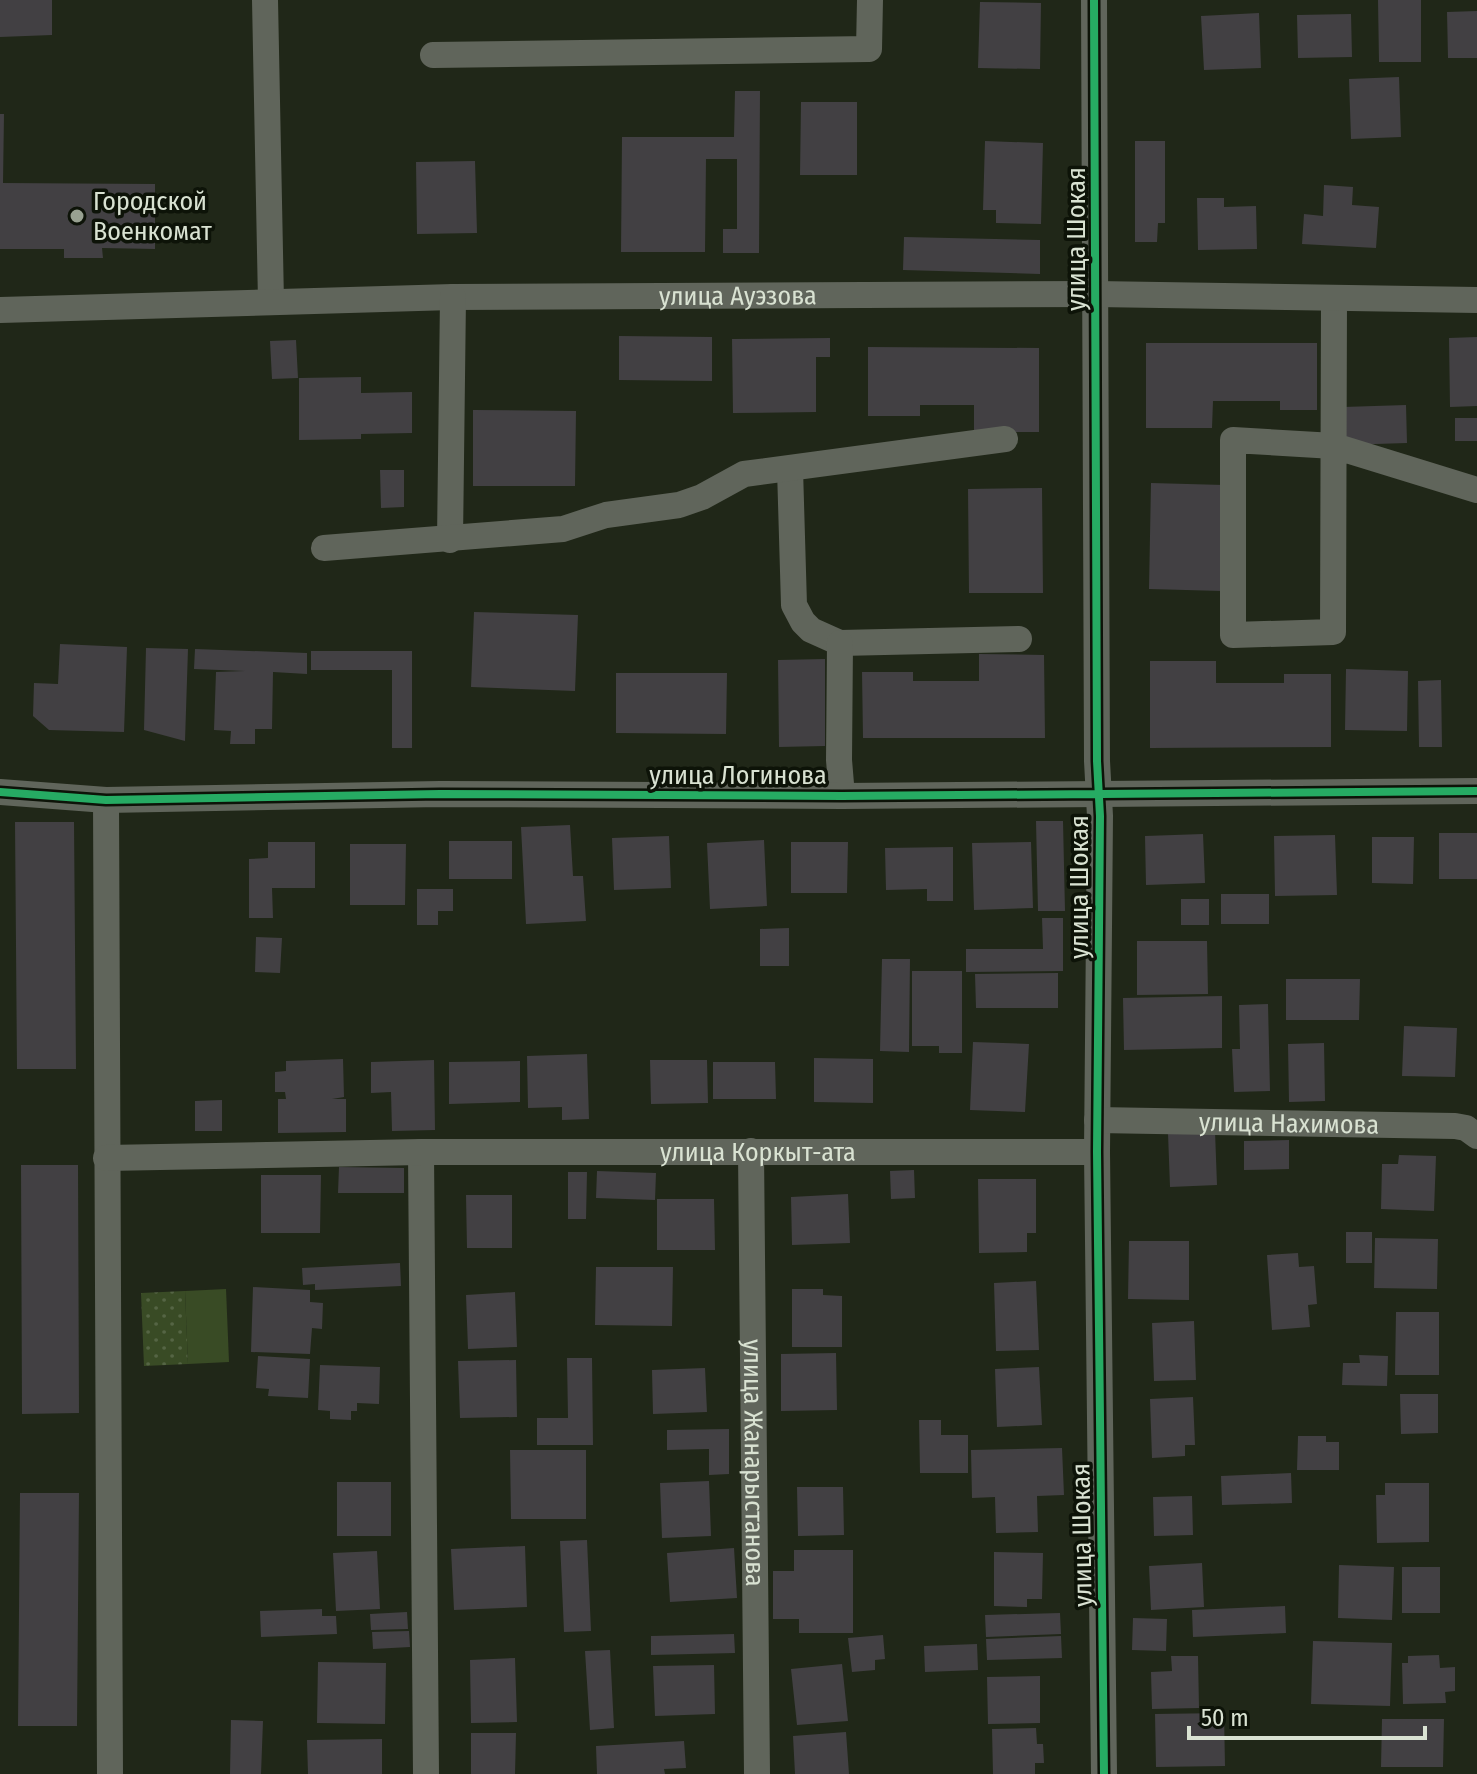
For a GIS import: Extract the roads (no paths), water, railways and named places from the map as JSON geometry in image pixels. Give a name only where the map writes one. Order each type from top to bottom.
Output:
[{"type":"street","points":[[265,0],[271,302]]},
{"type":"street","points":[[433,55],[869,49],[870,0]]},
{"type":"street","name":"улица Шокая","points":[[1094,0],[1099,794],[1097,1152],[1104,1774]]},
{"type":"street","name":"улица Ауэзова","points":[[0,310],[453,297],[1096,294],[1477,300]]},
{"type":"street","points":[[450,540],[453,297]]},
{"type":"street","points":[[1334,299],[1334,446],[1333,632],[1233,635],[1233,440],[1334,446],[1477,490]]},
{"type":"street","points":[[324,548],[563,529],[606,515],[679,505],[702,497],[744,474],[1005,439]]},
{"type":"street","points":[[790,469],[794,605],[811,630],[840,643],[1019,639]]},
{"type":"street","points":[[840,643],[839,760],[842,796]]},
{"type":"street","name":"улица Логинова","points":[[0,792],[106,800],[440,794],[842,796],[1477,791]]},
{"type":"street","points":[[106,800],[110,1774]]},
{"type":"street","name":"улица Нахимова","points":[[1097,1120],[1455,1126],[1466,1128],[1477,1136]]},
{"type":"street","name":"улица Жанарыстанова","points":[[751,1151],[757,1774]]},
{"type":"street","points":[[421,1152],[426,1774]]},
{"type":"street","name":"улица Коркыт-ата","points":[[106,1158],[421,1152],[1097,1152]]},
{"type":"place","name":"Городской Военкомат","points":[[77,216]]}]
